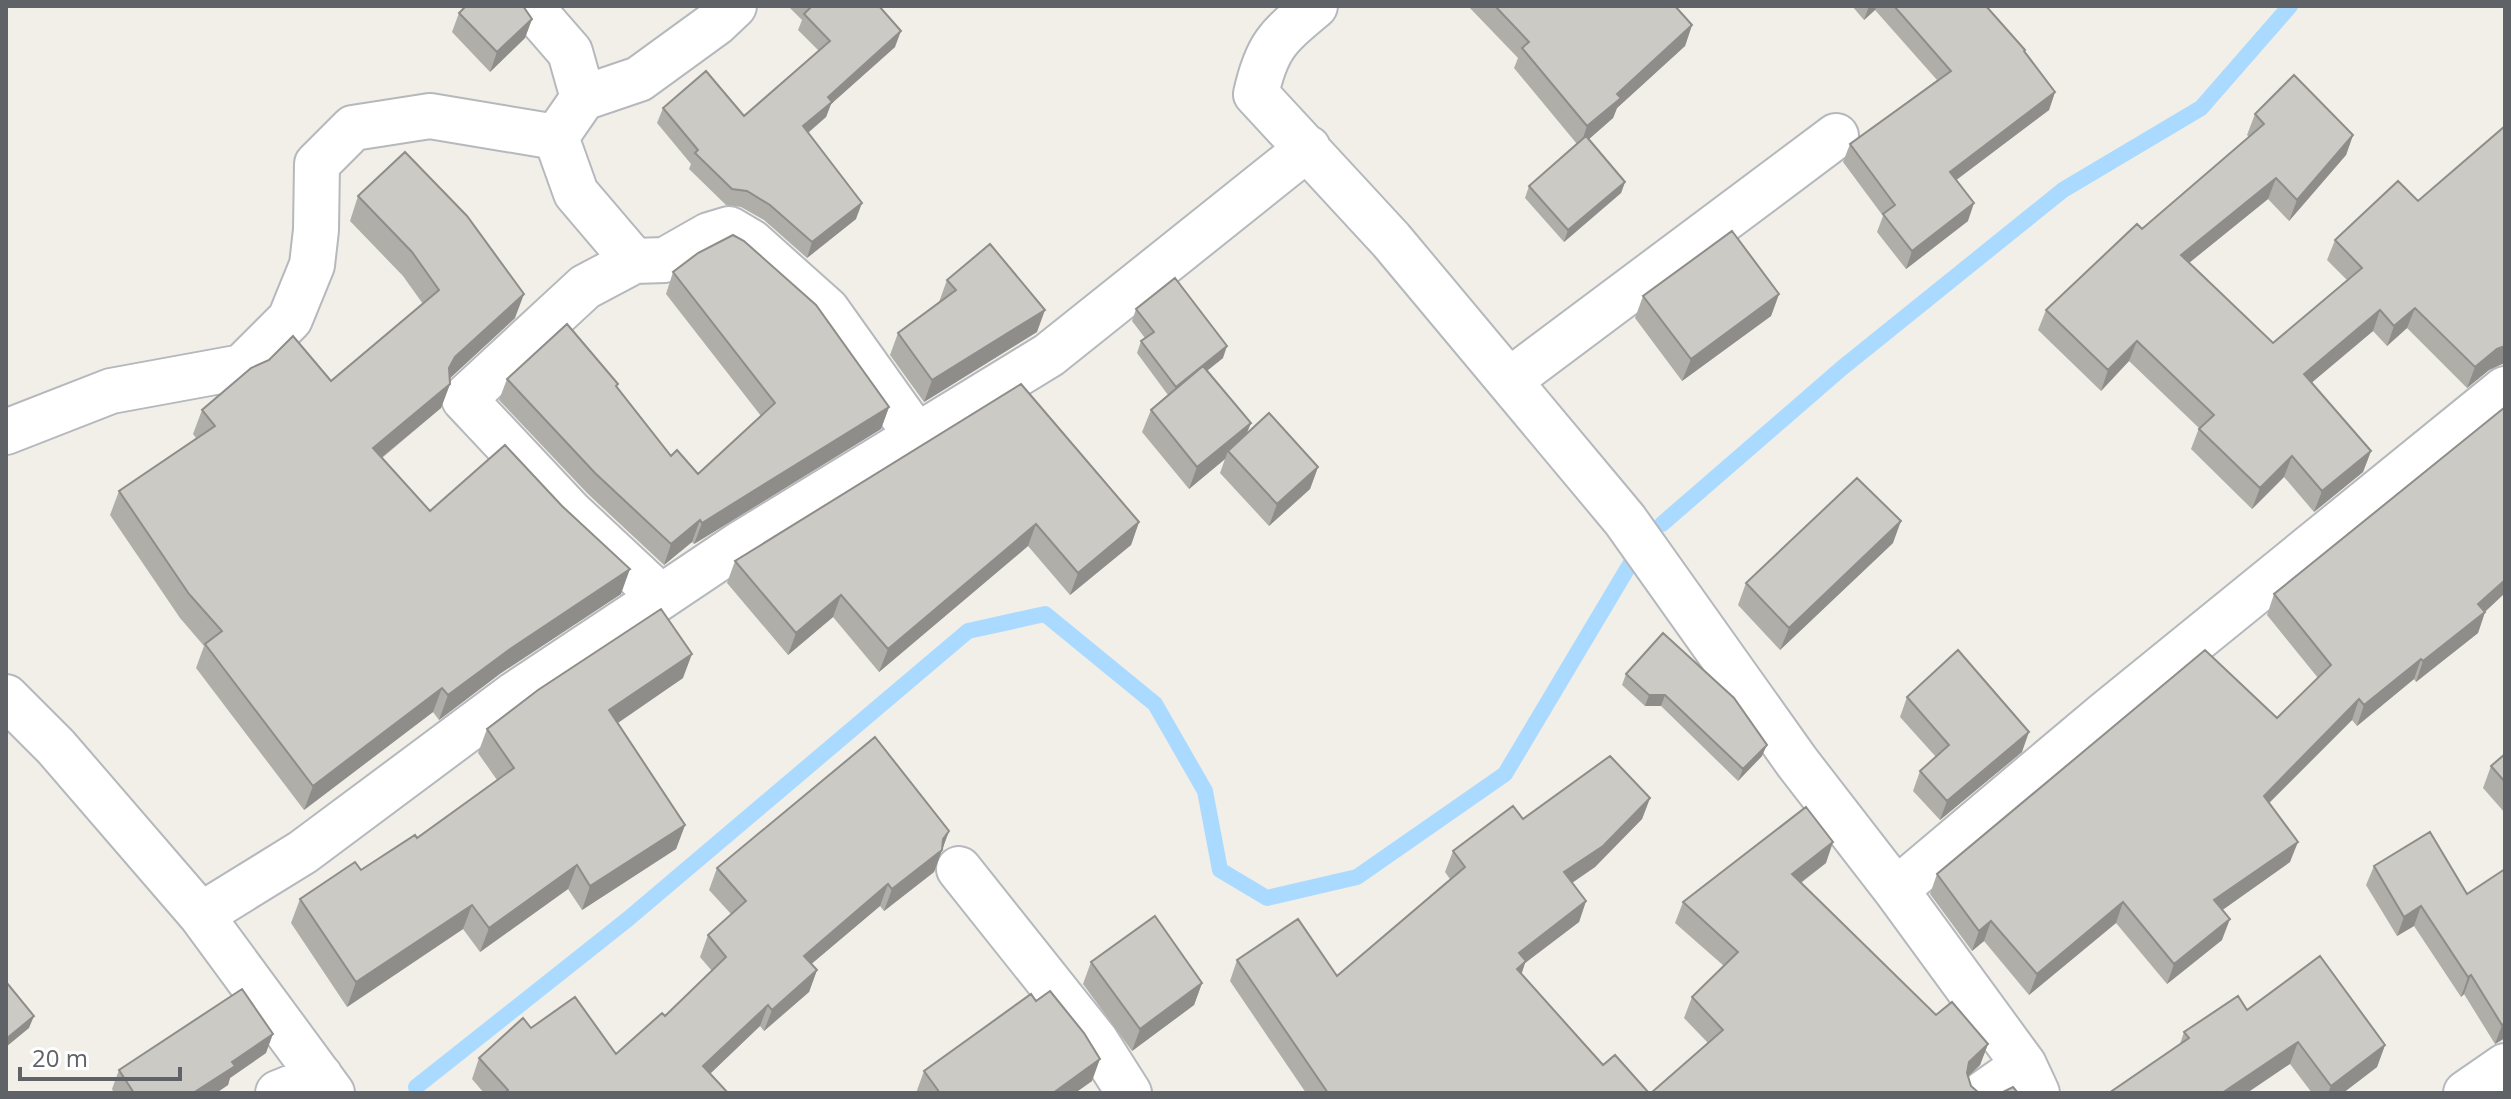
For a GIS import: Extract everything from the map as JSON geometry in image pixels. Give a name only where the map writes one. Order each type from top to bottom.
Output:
[{"type":"street","points":[[530,6],[570,52],[583,98]]},
{"type":"street","points":[[556,137],[583,98],[639,79],[716,23],[734,6]]},
{"type":"street","points":[[1315,6],[1282,33],[1264,62],[1256,94],[1391,240],[1625,520],[1797,762],[1896,890],[2031,1079],[1984,1093]]},
{"type":"street","points":[[6,432],[111,391],[242,367],[290,319],[312,265],[317,164],[353,128],[430,116],[556,137]]},
{"type":"street","points":[[1510,380],[1836,136]]},
{"type":"street","points":[[556,137],[576,193],[634,261]]},
{"type":"street","points":[[201,915],[303,852],[515,694],[661,597],[916,435],[1049,355],[1308,148]]},
{"type":"street","points":[[661,597],[570,512],[464,399],[585,287],[634,261],[665,260],[709,235],[729,229],[751,242],[827,310],[916,435]]},
{"type":"street","points":[[1896,890],[2116,705],[2505,389]]},
{"type":"street","points":[[6,697],[56,747],[201,915],[326,1085],[278,1093]]},
{"type":"street","points":[[959,869],[1096,1041],[1129,1093]]},
{"type":"street","points":[[2469,1092],[2505,1066]]},
{"type":"building","points":[[466,6],[523,6],[532,19],[497,52],[459,13]]},
{"type":"building","points":[[809,6],[879,6],[901,31],[828,97],[832,102],[803,126],[862,203],[812,242],[770,205],[747,191],[732,189],[695,153],[698,150],[663,108],[706,71],[744,116],[830,41],[804,14]]},
{"type":"building","points":[[1495,6],[1675,6],[1692,25],[1617,94],[1621,98],[1587,126],[1522,48],[1529,42]]},
{"type":"building","points":[[1894,6],[1986,6],[2025,50],[2055,92],[1950,172],[1974,203],[1912,251],[1883,214],[1895,205],[1850,144],[1951,71]]},
{"type":"building","points":[[2294,75],[2353,135],[2297,200],[2276,178],[2181,255],[2273,343],[2362,268],[2335,240],[2398,181],[2418,201],[2505,126],[2505,346],[2475,367],[2415,308],[2394,326],[2380,310],[2304,374],[2371,451],[2322,491],[2292,456],[2260,488],[2199,429],[2214,415],[2137,341],[2108,370],[2046,310],[2137,224],[2142,229],[2264,124],[2255,114]]},
{"type":"building","points":[[1586,136],[1625,182],[1568,230],[1529,186]]},
{"type":"building","points":[[405,152],[467,216],[524,294],[455,357],[449,368],[450,384],[373,448],[430,511],[505,445],[562,506],[630,569],[510,649],[448,695],[442,688],[313,786],[205,644],[222,631],[189,594],[119,491],[215,426],[202,410],[251,368],[269,360],[293,336],[331,381],[439,290],[412,252],[358,196]]},
{"type":"building","points":[[1732,231],[1779,294],[1691,359],[1643,296]]},
{"type":"building","points":[[733,235],[744,241],[816,305],[889,407],[702,523],[700,520],[671,544],[595,473],[507,379],[567,324],[618,384],[616,386],[671,456],[677,450],[698,474],[775,403],[673,272],[698,253]]},
{"type":"building","points":[[990,244],[1045,310],[932,380],[898,333],[956,290],[947,280]]},
{"type":"building","points":[[1175,278],[1227,346],[1176,387],[1141,341],[1154,332],[1136,309]]},
{"type":"building","points":[[1203,366],[1251,423],[1197,467],[1151,410]]},
{"type":"building","points":[[1021,384],[1139,522],[1078,573],[1036,524],[888,649],[841,595],[796,633],[735,561]]},
{"type":"building","points":[[2505,407],[2505,580],[2478,604],[2485,612],[2364,705],[2359,699],[2264,796],[2298,842],[2214,900],[2230,919],[2174,964],[2123,902],[2037,974],[1991,921],[1979,931],[1937,874],[2205,650],[2277,718],[2331,665],[2274,594]]},
{"type":"building","points":[[1269,413],[1318,467],[1277,504],[1228,451]]},
{"type":"building","points":[[1857,478],[1901,521],[1789,628],[1746,583]]},
{"type":"building","points":[[661,609],[692,654],[609,710],[685,825],[590,886],[577,865],[489,928],[472,905],[356,982],[300,899],[355,862],[361,870],[415,835],[417,838],[514,768],[487,729],[538,690]]},
{"type":"building","points":[[1663,633],[1734,698],[1767,745],[1743,769],[1665,695],[1649,695],[1626,674]]},
{"type":"building","points":[[1958,650],[2029,732],[1947,801],[1920,771],[1949,745],[1907,697]]},
{"type":"building","points":[[875,737],[949,831],[943,839],[942,850],[892,889],[888,884],[804,956],[817,970],[772,1010],[768,1005],[703,1066],[728,1093],[505,1093],[508,1090],[479,1058],[523,1018],[531,1028],[575,997],[616,1054],[662,1013],[665,1016],[726,957],[708,935],[746,901],[717,868]]},
{"type":"building","points":[[2505,754],[2505,782],[2491,766]]},
{"type":"building","points":[[1610,756],[1650,798],[1603,846],[1564,872],[1586,901],[1519,953],[1526,961],[1517,969],[1603,1065],[1615,1055],[1649,1093],[1328,1093],[1237,960],[1298,919],[1337,976],[1465,867],[1453,851],[1513,806],[1523,819]]},
{"type":"building","points":[[1806,807],[1833,842],[1792,874],[1936,1015],[1952,1002],[1988,1044],[1969,1062],[1967,1073],[1971,1086],[1979,1093],[1651,1093],[1723,1030],[1692,997],[1738,952],[1683,902]]},
{"type":"building","points":[[2430,832],[2467,894],[2505,869],[2505,1023],[2502,1025],[2471,975],[2468,977],[2421,906],[2404,917],[2374,866]]},
{"type":"building","points":[[1155,916],[1202,983],[1140,1029],[1091,962]]},
{"type":"building","points":[[2320,956],[2385,1045],[2331,1086],[2298,1042],[2222,1093],[2109,1093],[2189,1038],[2184,1032],[2238,996],[2247,1010]]},
{"type":"building","points":[[6,983],[34,1016],[6,1039]]},
{"type":"building","points":[[242,989],[273,1034],[232,1062],[235,1066],[193,1093],[134,1093],[119,1070]]},
{"type":"building","points":[[1050,991],[1084,1033],[1100,1059],[1053,1093],[940,1093],[924,1071],[1031,994],[1036,1001]]},
{"type":"building","points":[[2013,1087],[2018,1093],[2001,1093]]},
{"type":"waterway","points":[[1662,524],[1842,368],[2063,190],[2201,108],[2290,6]]},
{"type":"waterway","points":[[416,1087],[628,919],[968,631],[1045,614],[1155,704],[1205,791],[1220,870],[1267,898],[1357,877],[1505,774],[1632,561]]}]
